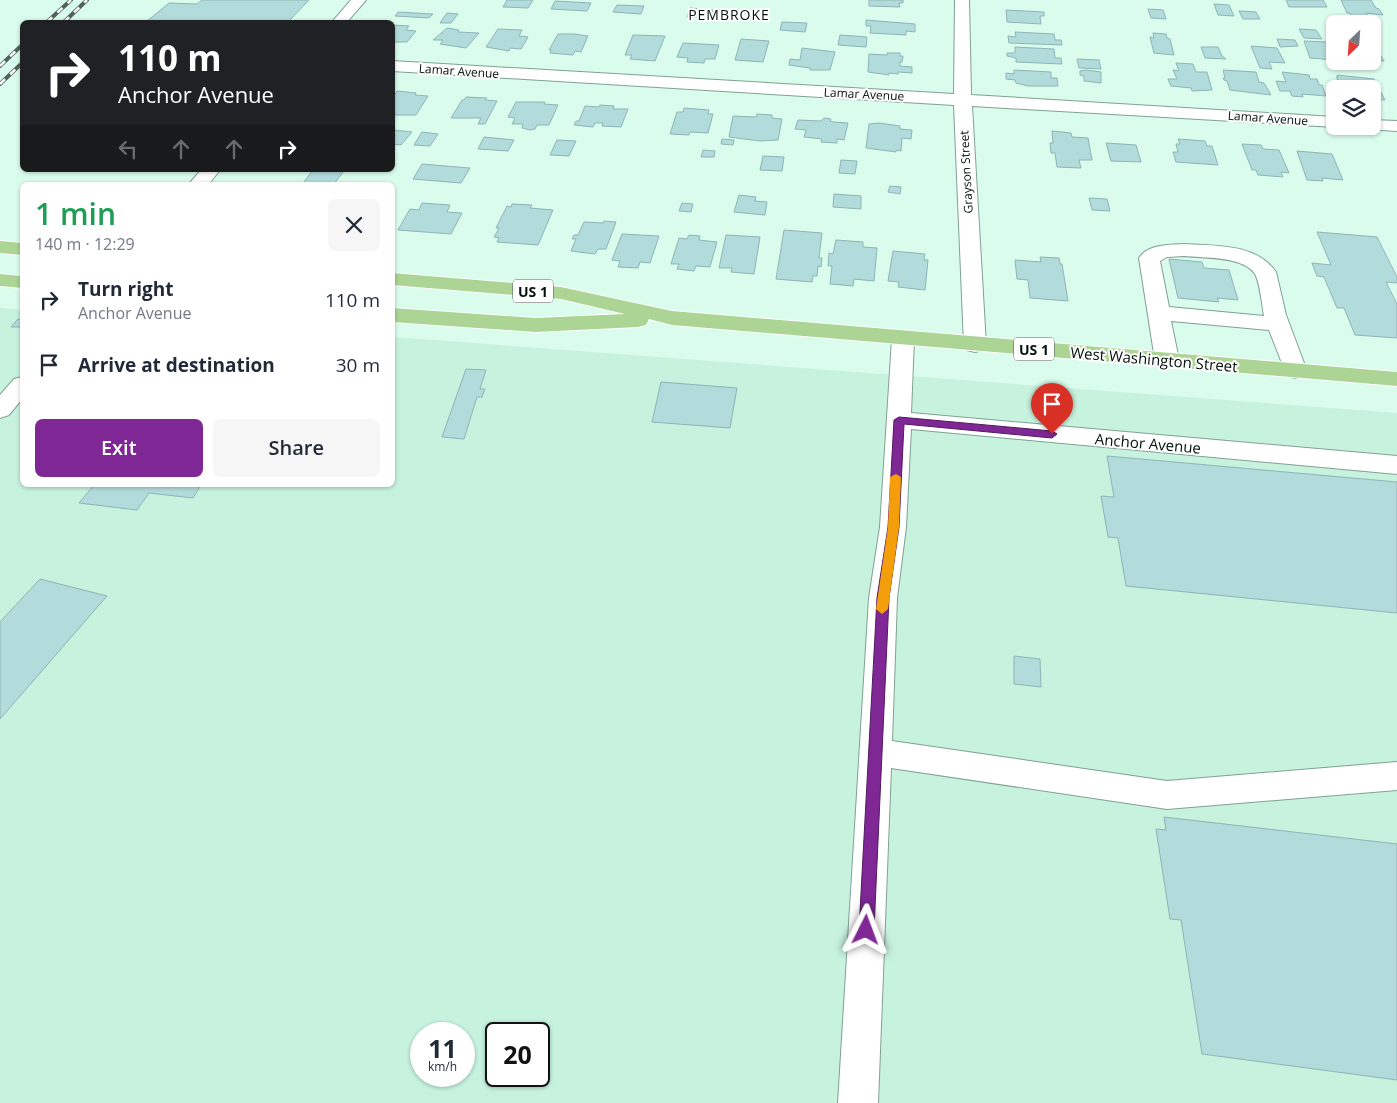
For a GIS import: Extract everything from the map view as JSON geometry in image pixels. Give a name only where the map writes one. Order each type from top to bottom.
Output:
[{"type":"main road","points":[[0,247],[20,249]]},
{"type":"main road","name":"West Washington Street","points":[[395,279],[561,293],[672,318],[903,339],[1397,379]]},
{"type":"main road","points":[[0,280],[20,282]]},
{"type":"main road","name":"West Washington Street","points":[[395,315],[536,325],[672,318]]},
{"type":"street","points":[[341,20],[359,0]]},
{"type":"street","name":"Grayson Street","points":[[962,0],[963,100],[976,345]]},
{"type":"street","name":"Lamar Avenue","points":[[395,66],[1326,121]]},
{"type":"street","points":[[1381,125],[1397,126]]},
{"type":"street","points":[[201,182],[209,172]]},
{"type":"street","points":[[1167,360],[1150,258],[1163,251],[1184,250],[1232,254],[1252,260],[1265,272],[1278,324],[1295,371]]},
{"type":"street","points":[[1159,313],[1278,324]]},
{"type":"street","points":[[858,1103],[883,598],[893,527],[903,339]]},
{"type":"street","points":[[0,410],[20,386]]},
{"type":"street","name":"Anchor Avenue","points":[[899,420],[1397,465]]},
{"type":"street","points":[[876,752],[1168,795],[1397,776]]},
{"type":"shaded area","points":[[0,308],[20,310],[20,487],[395,487],[395,337],[1397,413],[1397,1103],[0,1103]]},
{"type":"building","points":[[202,0],[309,0],[290,20],[148,20],[169,3],[197,4]]},
{"type":"building","points":[[507,0],[533,0],[528,8],[503,7]]},
{"type":"building","points":[[869,0],[903,0],[903,3],[899,3],[900,7],[869,6]]},
{"type":"building","points":[[1286,0],[1323,0],[1327,7],[1289,7]]},
{"type":"building","points":[[1341,0],[1371,0],[1383,15],[1366,13],[1367,15],[1351,15],[1347,13]]},
{"type":"building","points":[[555,1],[591,3],[587,11],[551,9]]},
{"type":"building","points":[[1214,4],[1229,5],[1234,16],[1218,15]]},
{"type":"building","points":[[617,5],[644,6],[641,14],[613,12]]},
{"type":"building","points":[[690,8],[713,10],[711,18],[687,17]]},
{"type":"building","points":[[1148,9],[1163,10],[1166,19],[1151,18]]},
{"type":"building","points":[[1006,10],[1044,12],[1044,16],[1040,16],[1041,24],[1007,22]]},
{"type":"building","points":[[1239,11],[1256,12],[1260,19],[1243,19]]},
{"type":"building","points":[[398,12],[433,14],[429,18],[395,16]]},
{"type":"building","points":[[447,13],[458,14],[451,23],[440,23]]},
{"type":"building","points":[[866,20],[915,24],[915,32],[906,31],[906,35],[870,33],[871,26],[866,26]]},
{"type":"building","points":[[782,22],[807,23],[805,32],[780,30]]},
{"type":"building","points":[[395,25],[409,26],[406,30],[416,31],[407,42],[396,42]]},
{"type":"building","points":[[447,28],[459,30],[458,32],[479,33],[466,48],[440,44],[443,40],[433,40]]},
{"type":"building","points":[[498,29],[522,30],[519,36],[528,37],[521,49],[510,48],[509,51],[486,47]]},
{"type":"building","points":[[1299,29],[1316,30],[1322,39],[1304,38]]},
{"type":"building","points":[[1015,32],[1054,34],[1055,40],[1061,40],[1062,45],[1009,43],[1008,36],[1016,37]]},
{"type":"building","points":[[1153,33],[1166,34],[1167,38],[1170,39],[1174,55],[1154,53],[1150,37],[1154,38]]},
{"type":"building","points":[[558,34],[588,36],[581,52],[575,51],[573,55],[550,53],[551,50],[549,50]]},
{"type":"building","points":[[633,35],[665,36],[655,61],[630,59],[632,55],[625,55]]},
{"type":"building","points":[[840,35],[867,37],[866,47],[838,45]]},
{"type":"building","points":[[741,39],[769,41],[763,62],[735,60]]},
{"type":"building","points":[[1277,39],[1295,40],[1298,46],[1280,47]]},
{"type":"building","points":[[1304,41],[1326,42],[1326,59],[1310,58]]},
{"type":"building","points":[[683,43],[719,45],[715,59],[705,59],[704,63],[687,62],[688,58],[677,57]]},
{"type":"building","points":[[1251,46],[1277,48],[1285,63],[1269,62],[1272,69],[1260,68]]},
{"type":"building","points":[[1015,47],[1054,49],[1055,58],[1061,58],[1062,64],[1016,62],[1016,58],[1007,56],[1007,53],[1015,53]]},
{"type":"building","points":[[1201,47],[1218,47],[1222,56],[1226,59],[1205,58]]},
{"type":"building","points":[[802,48],[835,52],[830,70],[810,70],[810,68],[789,65],[790,59],[800,60]]},
{"type":"building","points":[[887,53],[900,53],[900,56],[903,56],[900,66],[912,67],[912,73],[898,72],[898,74],[889,73],[889,75],[868,72],[869,54],[887,55]]},
{"type":"building","points":[[1077,59],[1099,60],[1101,69],[1079,68]]},
{"type":"building","points":[[1176,63],[1193,64],[1196,72],[1207,72],[1212,90],[1192,91],[1191,88],[1171,86],[1168,79],[1177,79],[1173,70],[1179,71]]},
{"type":"building","points":[[1014,70],[1051,72],[1051,78],[1057,78],[1058,86],[1028,86],[1016,83],[1015,80],[1006,79],[1006,73],[1014,74]]},
{"type":"building","points":[[1223,70],[1256,72],[1259,82],[1264,83],[1271,95],[1230,90],[1227,81],[1223,78],[1225,78]]},
{"type":"building","points":[[1080,71],[1101,72],[1101,83],[1084,81],[1084,76],[1080,75]]},
{"type":"building","points":[[1282,72],[1309,75],[1310,79],[1317,79],[1319,85],[1322,85],[1326,96],[1302,94],[1303,97],[1292,96],[1290,91],[1280,91],[1276,81],[1286,82]]},
{"type":"building","points":[[1337,75],[1375,80],[1338,80],[1336,77],[1338,77]]},
{"type":"building","points":[[397,91],[428,96],[416,115],[395,115],[395,94]]},
{"type":"building","points":[[466,97],[487,98],[485,100],[497,101],[485,124],[478,124],[481,118],[451,118],[462,100]]},
{"type":"building","points":[[516,102],[545,102],[544,104],[558,105],[549,125],[537,125],[535,129],[530,130],[522,128],[523,124],[512,124],[515,118],[508,117]]},
{"type":"building","points":[[600,105],[614,106],[613,109],[628,109],[621,127],[602,126],[603,123],[595,123],[593,127],[574,125],[576,121],[579,121],[585,106],[599,107]]},
{"type":"building","points":[[684,108],[709,110],[708,114],[713,114],[708,133],[670,134],[677,112],[683,112]]},
{"type":"building","points":[[757,114],[772,115],[772,118],[782,119],[778,140],[760,141],[729,137],[733,116],[756,117]]},
{"type":"building","points":[[824,118],[831,119],[830,121],[833,122],[848,123],[844,140],[837,139],[837,143],[821,142],[822,139],[804,137],[806,130],[795,129],[798,120],[821,121]]},
{"type":"building","points":[[879,123],[900,126],[900,129],[912,130],[911,139],[902,138],[901,151],[896,150],[896,152],[866,148],[869,124]]},
{"type":"building","points":[[395,130],[412,132],[401,145],[395,144]]},
{"type":"building","points":[[1052,131],[1071,133],[1072,137],[1088,138],[1092,160],[1079,160],[1081,168],[1057,167],[1055,153],[1051,153],[1050,143],[1053,143]]},
{"type":"building","points":[[422,132],[438,134],[430,146],[414,145]]},
{"type":"building","points":[[484,137],[514,140],[508,151],[478,149]]},
{"type":"building","points":[[722,139],[734,140],[733,145],[721,144]]},
{"type":"building","points":[[1178,139],[1205,141],[1207,146],[1212,146],[1218,165],[1176,162],[1173,152],[1178,152],[1176,144],[1180,144]]},
{"type":"building","points":[[557,140],[576,141],[569,156],[550,155]]},
{"type":"building","points":[[1106,143],[1136,145],[1141,162],[1111,161]]},
{"type":"building","points":[[1242,144],[1261,145],[1263,149],[1279,150],[1289,173],[1281,172],[1283,177],[1258,175],[1256,170],[1252,170]]},
{"type":"building","points":[[703,150],[715,151],[714,157],[701,157]]},
{"type":"building","points":[[1297,151],[1332,154],[1343,180],[1322,178],[1323,181],[1307,180]]},
{"type":"building","points":[[763,156],[784,157],[782,171],[760,170]]},
{"type":"building","points":[[841,160],[857,161],[855,174],[839,173]]},
{"type":"building","points":[[422,164],[470,168],[461,183],[413,179]]},
{"type":"building","points":[[311,172],[343,172],[335,182],[304,182]]},
{"type":"building","points":[[890,186],[901,187],[900,194],[888,192]]},
{"type":"building","points":[[834,194],[861,196],[861,209],[833,207]]},
{"type":"building","points":[[739,195],[756,197],[755,201],[767,202],[765,215],[734,212]]},
{"type":"building","points":[[1089,198],[1107,199],[1110,211],[1092,210]]},
{"type":"building","points":[[422,203],[450,205],[447,212],[462,213],[451,234],[398,230],[410,209],[419,210]]},
{"type":"building","points":[[682,203],[693,204],[691,212],[679,211]]},
{"type":"building","points":[[512,204],[532,205],[530,208],[553,210],[538,245],[497,242],[499,238],[494,237],[499,228],[496,228],[507,206],[511,207]]},
{"type":"building","points":[[604,221],[616,222],[606,249],[598,249],[595,254],[571,251],[576,239],[572,239],[574,235],[578,235],[584,222],[603,223]]},
{"type":"building","points":[[784,230],[822,233],[819,258],[822,258],[821,267],[818,266],[817,276],[813,276],[812,282],[776,279]]},
{"type":"building","points":[[1317,232],[1377,237],[1397,277],[1397,283],[1386,282],[1397,304],[1397,338],[1355,335],[1344,308],[1337,308],[1324,277],[1317,276],[1312,263],[1331,265]]},
{"type":"building","points":[[622,234],[659,236],[650,263],[640,262],[638,268],[618,267],[620,261],[612,260]]},
{"type":"building","points":[[689,235],[700,236],[699,240],[717,242],[710,267],[696,266],[694,271],[677,269],[679,264],[671,264],[679,238],[687,239]]},
{"type":"building","points":[[726,235],[760,237],[754,274],[731,272],[732,268],[719,268]]},
{"type":"building","points":[[836,240],[863,242],[863,247],[877,248],[874,281],[854,279],[853,286],[830,284],[832,266],[828,266],[829,253],[833,254]]},
{"type":"building","points":[[893,251],[925,254],[924,260],[928,260],[925,290],[898,287],[899,282],[888,281]]},
{"type":"building","points":[[1040,257],[1059,258],[1060,264],[1062,264],[1068,301],[1030,298],[1028,280],[1017,279],[1015,260],[1041,262]]},
{"type":"building","points":[[1169,259],[1202,262],[1204,268],[1229,270],[1238,300],[1217,298],[1219,302],[1178,298]]},
{"type":"building","points":[[18,319],[20,320],[20,327],[11,327]]},
{"type":"building","points":[[466,369],[486,370],[480,389],[485,389],[482,397],[477,397],[464,439],[442,437]]},
{"type":"building","points":[[661,382],[737,388],[730,428],[652,422]]},
{"type":"building","points":[[1107,456],[1397,482],[1397,613],[1126,586],[1118,538],[1108,537],[1101,496],[1114,497]]},
{"type":"building","points":[[92,487],[200,487],[193,498],[149,493],[137,510],[79,503]]},
{"type":"building","points":[[40,579],[107,596],[0,719],[0,622]]},
{"type":"building","points":[[1014,656],[1040,659],[1041,687],[1014,684]]},
{"type":"building","points":[[1164,817],[1397,844],[1397,1080],[1202,1054],[1181,920],[1170,919],[1156,829],[1166,830]]},
{"type":"railway","points":[[49,20],[71,0]]},
{"type":"railway","points":[[66,20],[87,0]]},
{"type":"railway","points":[[0,66],[20,47]]},
{"type":"railway","points":[[0,84],[20,65]]},
{"type":"slow traffic","points":[[882,609],[893,527],[896,477]]},
{"type":"district","name":"PEMBROKE","points":[[729,14]]},
{"type":"route","points":[[866,930],[883,598],[893,527],[899,420],[1052,434]]}]
